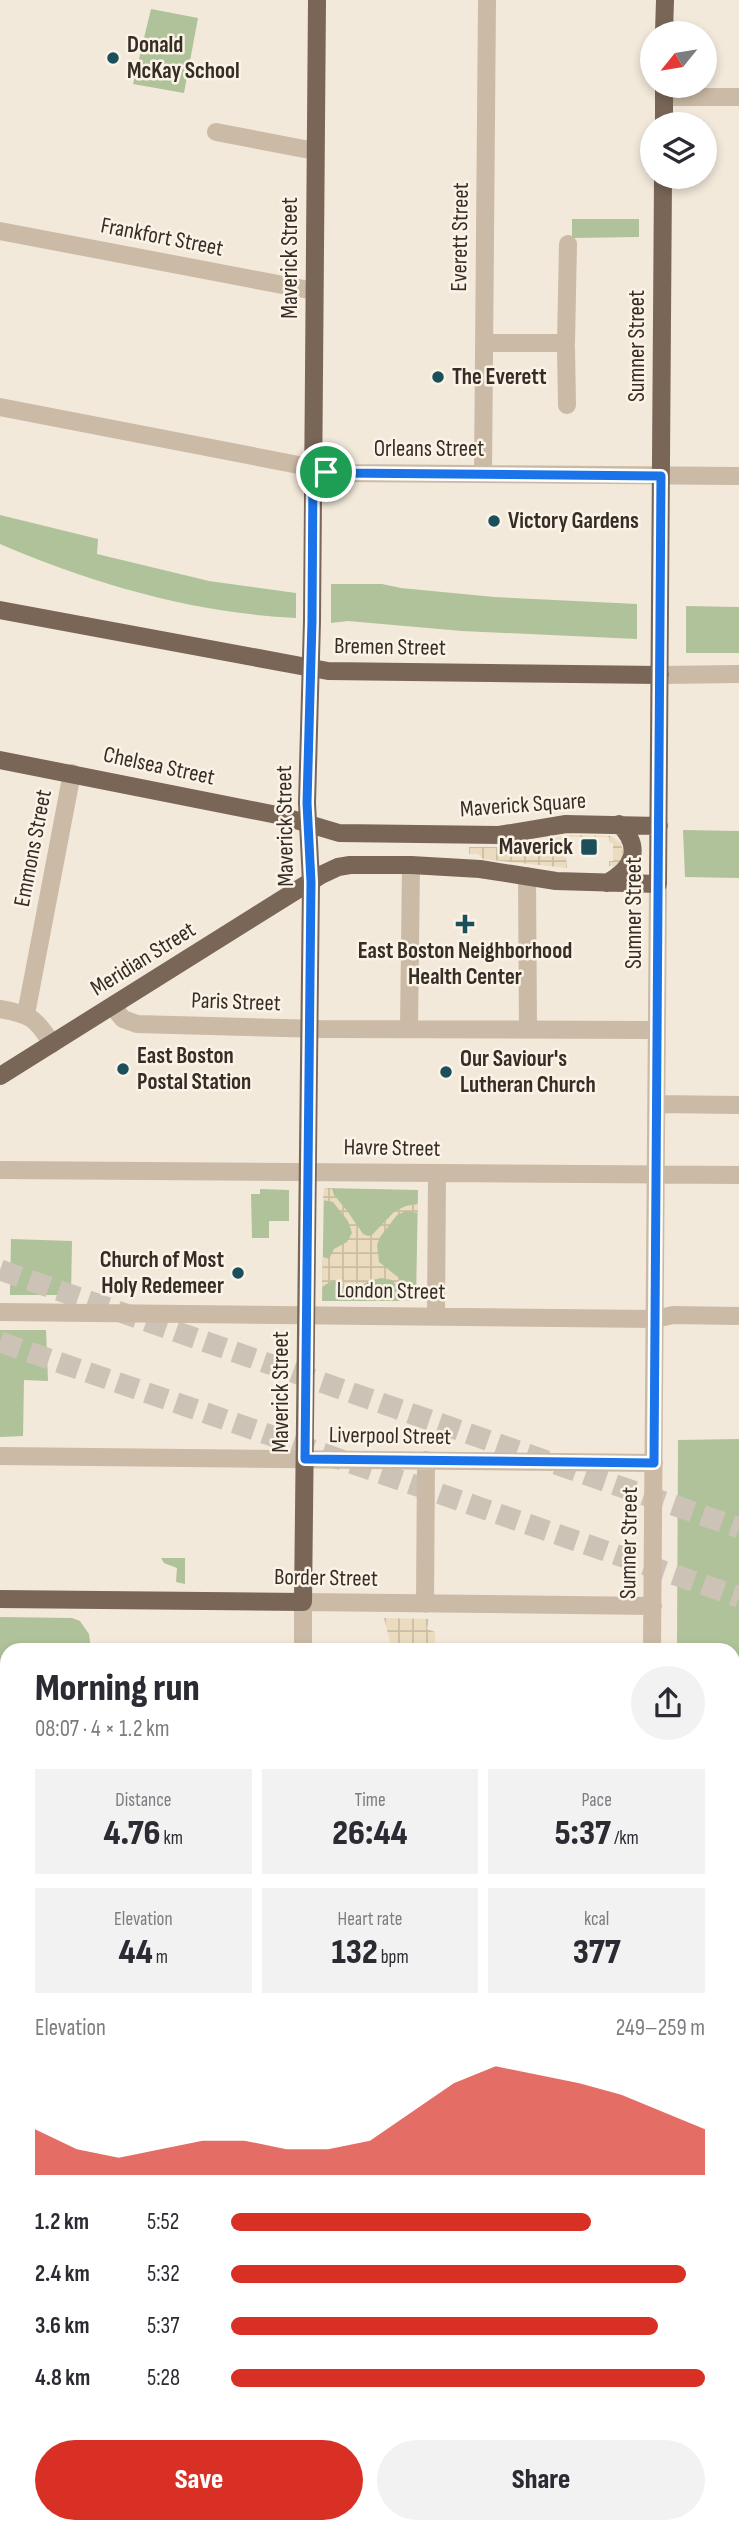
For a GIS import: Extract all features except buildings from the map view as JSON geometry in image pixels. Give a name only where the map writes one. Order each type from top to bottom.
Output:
[{"type":"main road","name":"Maverick Street","points":[[303,1602],[317,0]]},
{"type":"main road","points":[[664,21],[665,0]]},
{"type":"main road","name":"Sumner Street","points":[[658,884],[663,189]]},
{"type":"main road","name":"Bremen Street","points":[[0,610],[311,669],[352,672],[660,675]]},
{"type":"main road","name":"Chelsea Street","points":[[0,760],[308,824]]},
{"type":"main road","name":"Maverick Square","points":[[308,824],[349,833],[499,835],[511,835],[552,825],[659,826]]},
{"type":"main road","points":[[607,883],[627,868],[632,857],[631,838],[619,824]]},
{"type":"main road","points":[[311,882],[338,867],[411,865],[480,869],[556,881],[658,884]]},
{"type":"main road","name":"Meridian Street","points":[[0,1076],[311,882]]},
{"type":"main road","name":"Border Street","points":[[0,1599],[303,1602]]},
{"type":"street","name":"Everett Street","points":[[483,474],[487,0]]},
{"type":"street","points":[[718,95],[739,97]]},
{"type":"street","points":[[216,132],[315,151]]},
{"type":"street","name":"Frankfort Street","points":[[0,231],[314,291]]},
{"type":"street","points":[[484,343],[563,344],[567,340],[568,244]]},
{"type":"street","points":[[563,344],[566,347],[567,405]]},
{"type":"street","name":"Orleans Street","points":[[0,407],[340,473],[739,476]]},
{"type":"street","points":[[660,675],[739,674]]},
{"type":"street","name":"Emmons Street","points":[[26,1014],[72,773]]},
{"type":"street","points":[[409,1029],[411,865]]},
{"type":"street","points":[[527,876],[528,1030]]},
{"type":"street","name":"Sumner Street","points":[[652,1643],[658,884]]},
{"type":"street","name":"Paris Street","points":[[113,1007],[123,1019],[137,1024],[310,1029],[657,1030]]},
{"type":"street","points":[[0,1009],[26,1014],[43,1028],[52,1044]]},
{"type":"street","points":[[657,1104],[739,1105]]},
{"type":"street","name":"Havre Street","points":[[0,1170],[739,1175]]},
{"type":"street","points":[[436,1317],[438,1173]]},
{"type":"street","name":"London Street","points":[[0,1312],[655,1319],[673,1315],[739,1316]]},
{"type":"street","name":"Liverpool Street","points":[[0,1457],[654,1463]]},
{"type":"street","points":[[425,1604],[426,1460]]},
{"type":"street","name":"Border Street","points":[[303,1602],[653,1606]]},
{"type":"street","name":"Maverick Street","points":[[303,1602],[303,1643]]},
{"type":"green space","points":[[151,9],[198,18],[184,93],[133,84]]},
{"type":"green space","points":[[572,219],[639,219],[639,237],[572,238]]},
{"type":"green space","points":[[0,515],[98,539],[97,554],[209,581],[296,593],[296,618],[182,603],[71,572],[0,544]]},
{"type":"green space","points":[[331,584],[382,584],[494,597],[637,604],[637,639],[462,631],[348,621],[331,623]]},
{"type":"green space","points":[[686,606],[739,607],[739,653],[686,653]]},
{"type":"green space","points":[[683,830],[739,831],[739,878],[685,877]]},
{"type":"green space","points":[[324,1188],[418,1190],[416,1301],[322,1301]]},
{"type":"green space","points":[[260,1189],[289,1190],[289,1221],[269,1221],[269,1238],[252,1238],[251,1194],[260,1194]]},
{"type":"green space","points":[[11,1239],[72,1241],[71,1295],[10,1295]]},
{"type":"green space","points":[[0,1330],[46,1330],[48,1381],[24,1380],[23,1436],[0,1437]]},
{"type":"green space","points":[[739,1439],[739,1643],[677,1643],[678,1440]]},
{"type":"green space","points":[[161,1558],[185,1558],[185,1584],[176,1582],[177,1568],[164,1563]]},
{"type":"green space","points":[[0,1617],[72,1618],[80,1621],[89,1634],[90,1643],[0,1643]]},
{"type":"shaded area","points":[[570,835],[611,836],[621,843],[622,858],[615,866],[609,866],[609,861],[613,861],[613,843],[610,843],[609,837],[568,837],[568,843],[565,843],[567,868],[483,859],[478,854],[469,854],[469,847],[526,847],[534,842]]},
{"type":"shaded area","points":[[324,1188],[332,1189],[363,1234],[368,1236],[395,1211],[418,1204],[418,1213],[406,1211],[397,1215],[377,1245],[379,1262],[399,1278],[409,1301],[399,1301],[399,1291],[392,1280],[381,1278],[356,1288],[346,1288],[333,1280],[322,1287],[323,1257],[329,1259],[334,1249],[347,1242],[352,1233],[348,1221],[333,1202],[323,1200]]},
{"type":"shaded area","points":[[384,1618],[429,1619],[427,1629],[435,1632],[435,1643],[390,1643]]},
{"type":"tunnel","points":[[0,1270],[739,1528]]},
{"type":"tunnel","points":[[0,1342],[739,1597]]},
{"type":"place","name":"Donald McKay School","points":[[113,58]]},
{"type":"place","name":"The Everett","points":[[438,377]]},
{"type":"place","name":"Victory Gardens","points":[[494,521]]},
{"type":"place","name":"Maverick","points":[[589,847]]},
{"type":"place","name":"East Boston Neighborhood Health Center","points":[[465,924]]},
{"type":"place","name":"East Boston Postal Station","points":[[123,1069]]},
{"type":"place","name":"Our Saviour's Lutheran Church","points":[[446,1072]]},
{"type":"place","name":"Church of Most Holy Redemeer","points":[[238,1273]]},
{"type":"route","points":[[313,469],[326,472],[661,476],[654,1463],[305,1459],[311,882],[307,803],[313,469]]}]
